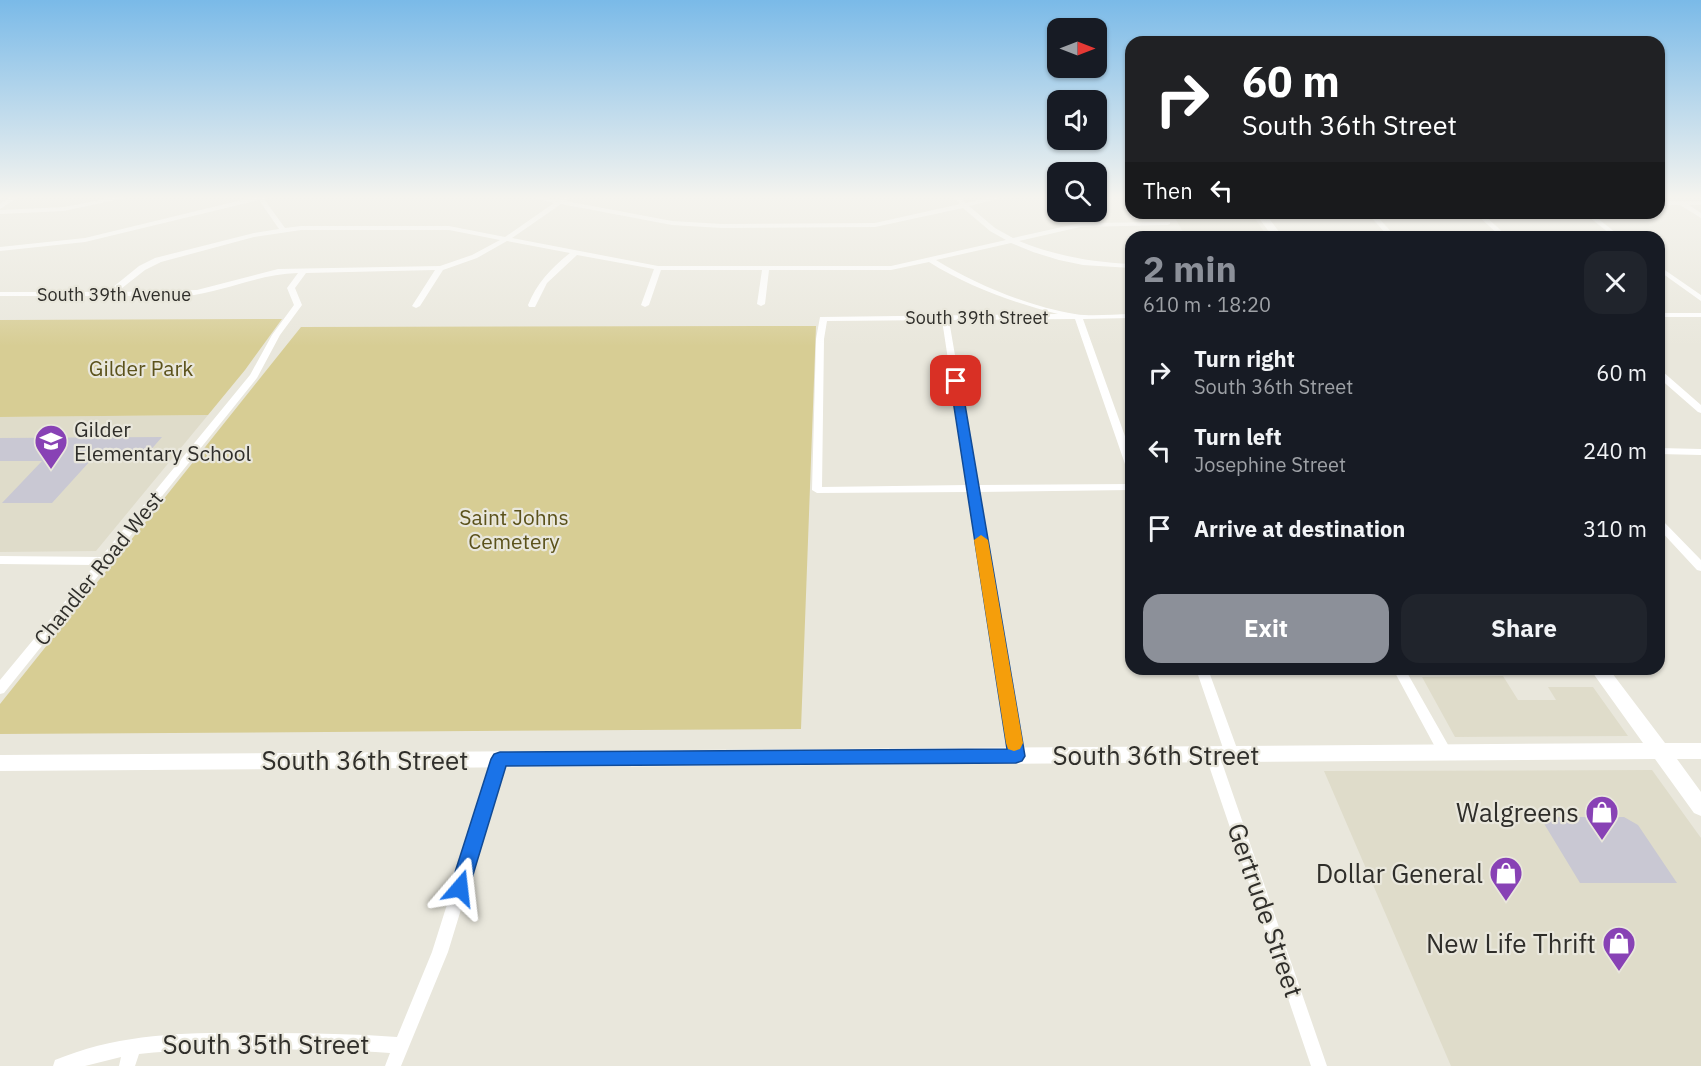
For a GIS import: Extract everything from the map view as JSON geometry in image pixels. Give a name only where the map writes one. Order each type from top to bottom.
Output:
[{"type":"main road","points":[[1603,675],[1701,807]]},
{"type":"main road","name":"South 36th Street","points":[[0,763],[1701,751]]},
{"type":"street","points":[[0,249],[21,247]]},
{"type":"street","points":[[109,294],[142,268],[158,260],[205,247]]},
{"type":"street","name":"South 39th Avenue","points":[[0,294],[197,293],[267,273],[304,270],[440,268],[474,258],[492,247]]},
{"type":"street","points":[[552,247],[658,268],[891,268],[989,247]]},
{"type":"street","points":[[1027,247],[1068,261],[1090,265],[1125,266]]},
{"type":"street","points":[[532,305],[537,290],[545,278],[576,252]]},
{"type":"street","points":[[931,260],[967,282],[1002,296],[1078,317],[1125,450]]},
{"type":"street","points":[[416,306],[440,268]]},
{"type":"street","points":[[645,305],[658,268]]},
{"type":"street","points":[[761,303],[766,268]]},
{"type":"street","name":"Chandler Road West","points":[[0,689],[261,366],[276,335],[296,311],[298,305],[291,288],[304,270]]},
{"type":"street","points":[[1665,272],[1701,299]]},
{"type":"street","points":[[0,302],[10,294]]},
{"type":"street","points":[[1665,315],[1701,315]]},
{"type":"street","name":"South 39th Street","points":[[973,488],[817,490],[820,339],[823,319],[1125,316]]},
{"type":"street","points":[[945,317],[1016,756]]},
{"type":"street","points":[[1665,378],[1701,410]]},
{"type":"street","points":[[1665,451],[1701,452]]},
{"type":"street","points":[[973,488],[1125,487]]},
{"type":"street","points":[[1665,529],[1701,567]]},
{"type":"street","points":[[0,560],[103,561]]},
{"type":"street","points":[[1204,675],[1232,754]]},
{"type":"street","points":[[1402,675],[1446,754]]},
{"type":"street","name":"Gertrude Street","points":[[1212,754],[1319,1066]]},
{"type":"street","points":[[393,1066],[440,952],[500,759]]},
{"type":"street","name":"South 35th Street","points":[[61,1066],[77,1059],[133,1046],[201,1040],[363,1042],[402,1046]]},
{"type":"street","points":[[127,1066],[133,1046]]},
{"type":"shaded area","points":[[208,415],[96,551],[0,552],[0,417]]},
{"type":"shaded area","points":[[1503,676],[1518,700],[1556,700],[1548,687],[1593,687],[1628,736],[1455,737],[1422,677]]},
{"type":"shaded area","points":[[1652,770],[1701,838],[1701,1066],[1451,1066],[1324,771]]},
{"type":"green space","name":"Gilder Park","points":[[282,319],[245,370],[208,415],[0,417],[0,320]]},
{"type":"green space","name":"Saint Johns Cemetery","points":[[816,326],[801,729],[0,734],[0,704],[301,327]]},
{"type":"building","name":"Gilder Elementary School","points":[[162,437],[142,460],[91,460],[52,503],[2,503],[42,461],[0,461],[0,438]]},
{"type":"building","name":"Walgreens","points":[[1540,817],[1624,817],[1638,825],[1677,883],[1580,883]]},
{"type":"slow traffic","points":[[981,540],[1014,743]]},
{"type":"place","name":"Gilder Elementary School","points":[[51,470]]},
{"type":"place","name":"Walgreens","points":[[1602,841]]},
{"type":"place","name":"Dollar General","points":[[1506,902]]},
{"type":"place","name":"New Life Thrift","points":[[1619,972]]},
{"type":"route","points":[[460,888],[500,759],[1016,756],[956,381]]}]
